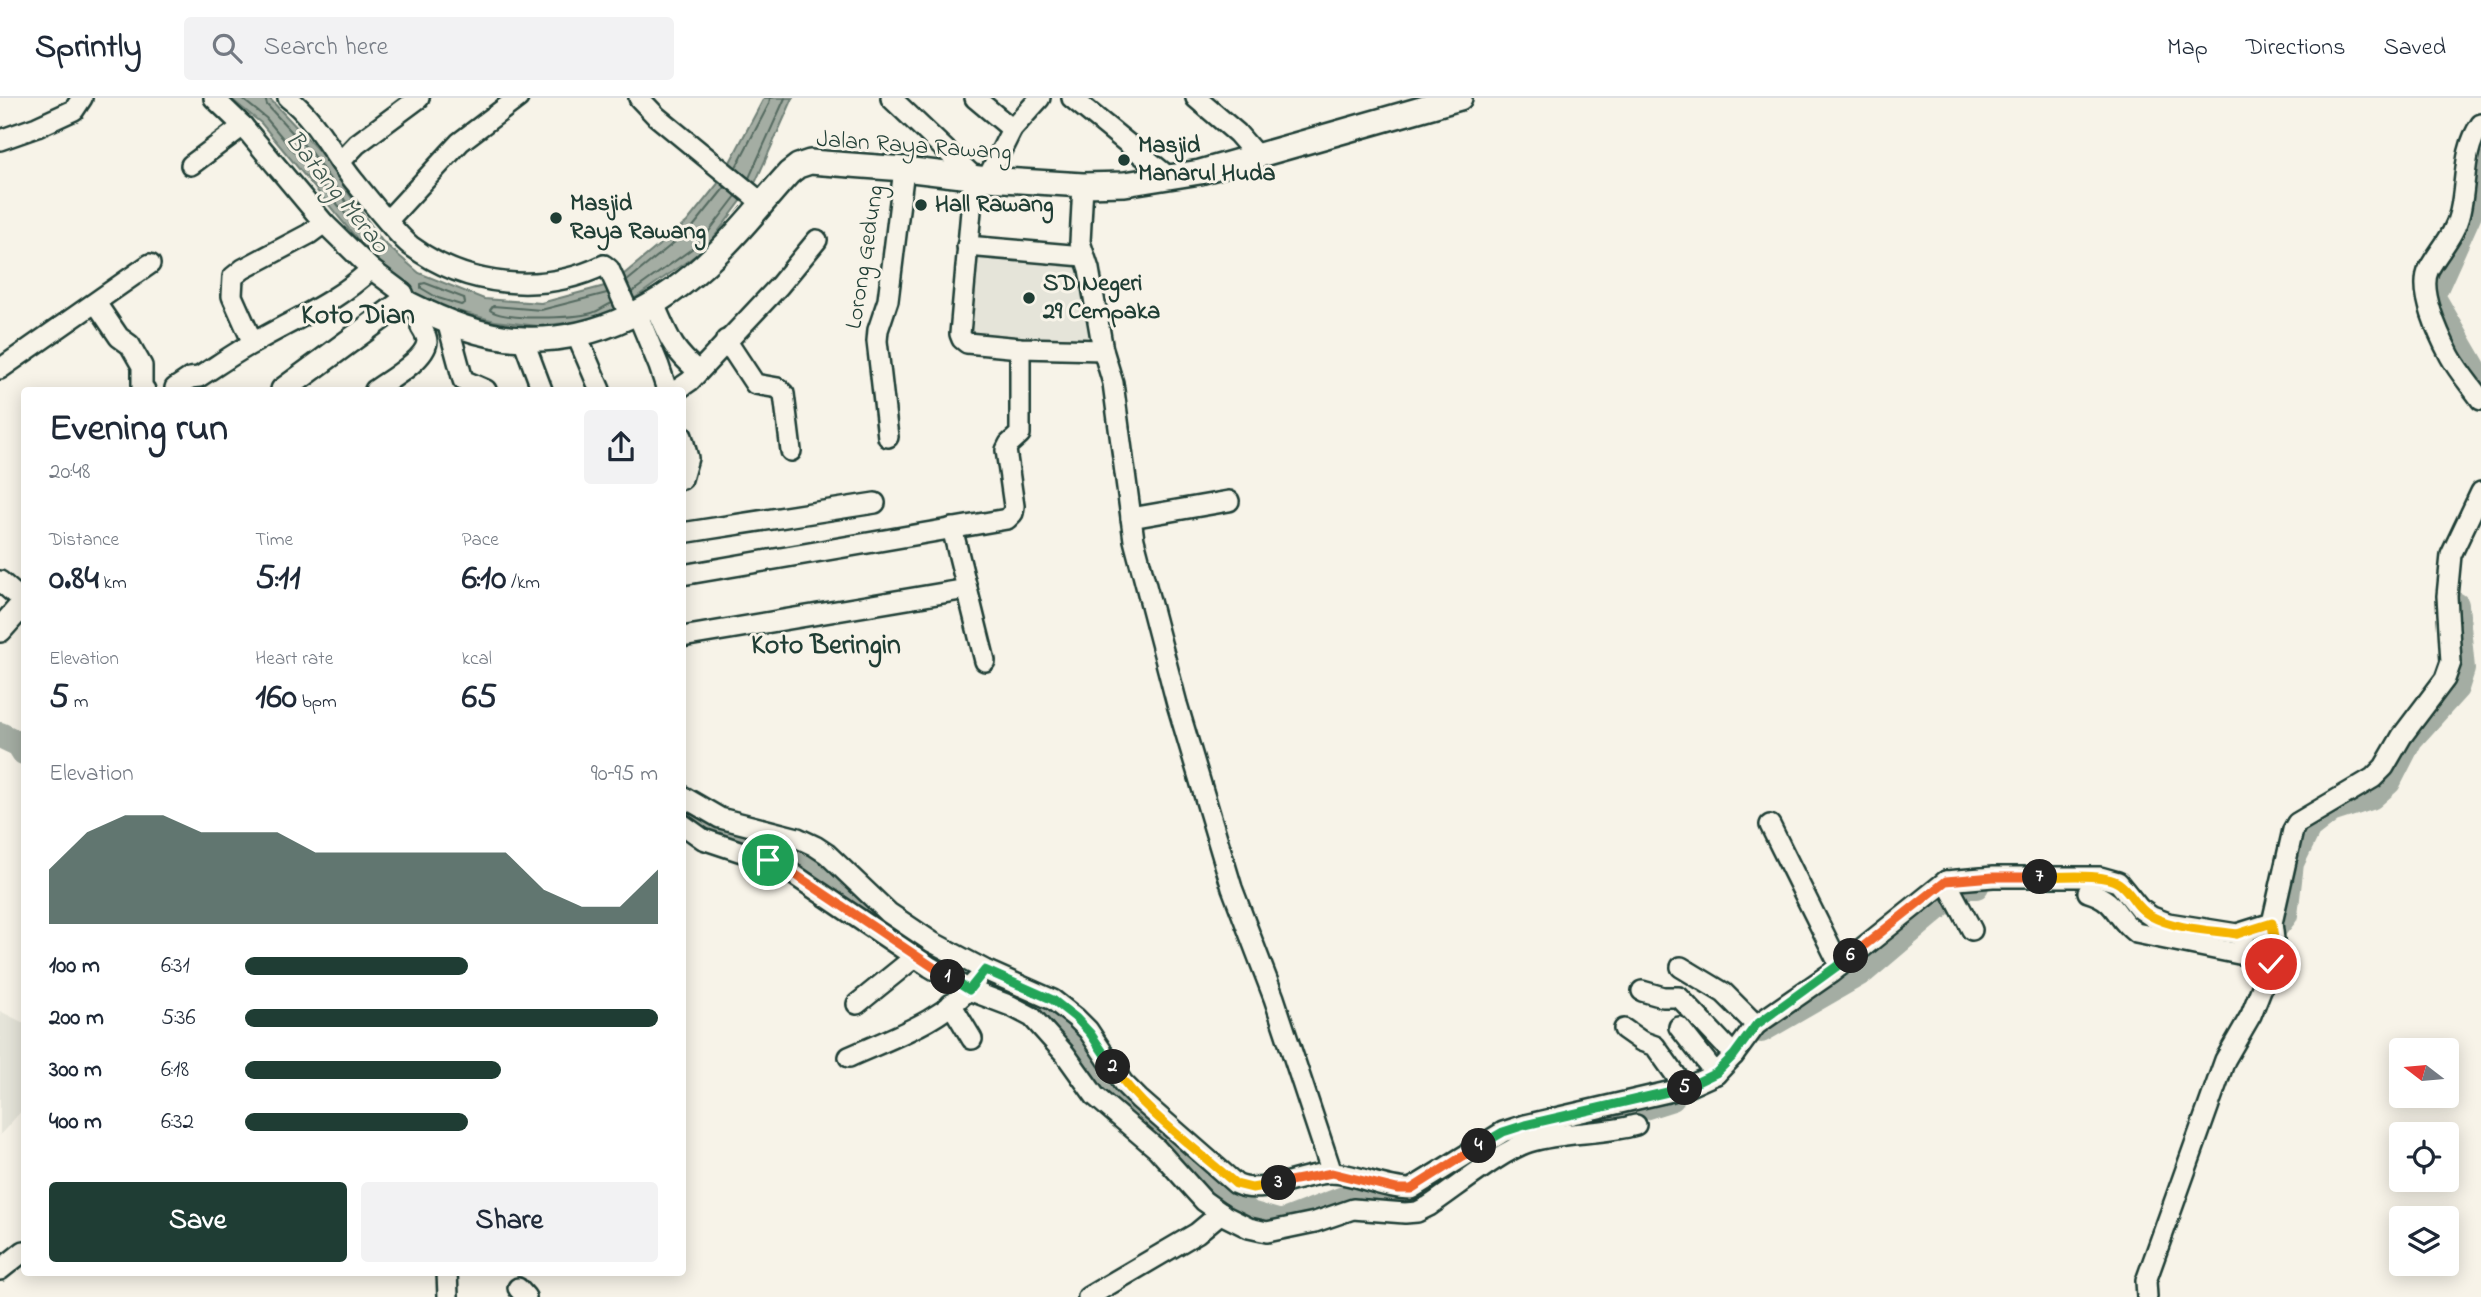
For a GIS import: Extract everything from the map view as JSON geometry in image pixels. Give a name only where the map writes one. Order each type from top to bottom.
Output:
[{"type":"main road","name":"Jalan Raya Rawang","points":[[416,307],[484,333],[523,340],[577,335],[637,310],[681,286],[716,256],[757,199],[798,166],[810,162],[980,178],[1083,185],[1125,184],[1170,178],[1460,98]]},
{"type":"main road","points":[[287,387],[400,304],[416,307]]},
{"type":"main road","points":[[0,630],[21,606]]},
{"type":"street","points":[[0,140],[74,110],[82,98]]},
{"type":"street","points":[[340,162],[358,144],[419,98]]},
{"type":"street","points":[[388,220],[460,142],[518,98]]},
{"type":"street","points":[[639,98],[656,116],[757,199]]},
{"type":"street","points":[[891,98],[980,178]]},
{"type":"street","points":[[975,98],[1013,129]]},
{"type":"street","points":[[1040,98],[1013,129],[980,178],[967,246],[960,334],[962,340],[967,343],[1020,348],[1103,349]]},
{"type":"street","points":[[1072,98],[1170,178]]},
{"type":"street","points":[[1196,98],[1237,133],[1256,155]]},
{"type":"street","points":[[220,100],[324,223],[371,269],[403,293],[416,307],[426,335],[425,349],[418,359],[379,387]]},
{"type":"street","points":[[302,102],[340,162],[408,244],[428,258],[485,280],[508,284],[572,279],[604,265],[637,310],[673,346],[680,357],[698,371]]},
{"type":"street","points":[[2481,124],[2468,150],[2463,198],[2456,225],[2429,269],[2425,286],[2427,298],[2450,356],[2481,400]]},
{"type":"street","points":[[191,166],[243,126]]},
{"type":"street","name":"Lorong Gedung","points":[[888,437],[877,341],[888,300],[904,169]]},
{"type":"street","points":[[1083,185],[1080,242],[1089,269],[1103,349],[1113,383],[1134,540],[1177,704],[1232,888],[1353,1207]]},
{"type":"street","points":[[253,343],[232,296],[233,277],[324,223]]},
{"type":"street","points":[[680,387],[779,286],[817,240]]},
{"type":"street","points":[[967,246],[1083,256]]},
{"type":"street","points":[[0,369],[150,264]]},
{"type":"street","points":[[176,387],[190,378],[199,377],[253,343],[324,304],[354,285],[371,269]]},
{"type":"street","points":[[96,303],[119,337],[130,345],[142,366],[141,387]]},
{"type":"street","points":[[637,310],[666,387]]},
{"type":"street","points":[[447,321],[463,380],[479,387]]},
{"type":"street","points":[[577,335],[599,387]]},
{"type":"street","points":[[523,340],[541,387]]},
{"type":"street","points":[[726,340],[755,384],[778,388],[784,394],[791,451]]},
{"type":"street","points":[[686,574],[1007,519],[1013,513],[1014,506],[1006,450],[1009,443],[1020,434],[1020,348]]},
{"type":"street","points":[[2147,1297],[2146,1281],[2195,1139],[2225,1060],[2251,1015],[2275,948],[2272,923],[2293,830],[2297,823],[2311,813],[2373,778],[2384,767],[2402,736],[2445,679],[2451,662],[2447,596],[2451,555],[2481,492]]},
{"type":"street","points":[[1131,518],[1229,501]]},
{"type":"street","points":[[686,532],[875,503]]},
{"type":"street","points":[[952,528],[985,661]]},
{"type":"street","points":[[0,581],[21,600]]},
{"type":"street","points":[[686,637],[967,589]]},
{"type":"street","points":[[686,800],[715,830],[778,864],[915,957],[977,980],[1053,1000],[1090,1033],[1131,1091],[1236,1184],[1252,1188],[1339,1176],[1397,1189],[1411,1189],[1503,1132],[1685,1088],[1716,1073],[1734,1055],[1756,1025],[1950,889],[1993,877],[2100,877],[2118,882],[2139,908],[2152,917],[2168,923],[2237,934],[2244,941]]},
{"type":"street","points":[[1770,825],[1840,965]]},
{"type":"street","points":[[686,827],[696,835],[715,830],[797,838],[827,854],[889,913],[932,942],[1011,1006],[1032,1017],[1065,1054],[1095,1096],[1157,1149],[1204,1201],[1249,1228],[1267,1232],[1315,1222],[1353,1207],[1417,1212],[1514,1149],[1530,1142],[1636,1125]]},
{"type":"street","points":[[1950,889],[1972,930]]},
{"type":"street","points":[[2088,892],[2111,903],[2124,924],[2136,933],[2239,954],[2244,941],[2272,923]]},
{"type":"street","points":[[857,1004],[915,957]]},
{"type":"street","points":[[1681,967],[1724,993],[1756,1025]]},
{"type":"street","points":[[849,1056],[924,1024],[977,980]]},
{"type":"street","points":[[1642,991],[1663,998],[1679,997],[1734,1055]]},
{"type":"street","points":[[951,1004],[972,1039]]},
{"type":"street","points":[[1679,1027],[1716,1073]]},
{"type":"street","points":[[1623,1029],[1641,1041],[1655,1046],[1685,1088]]},
{"type":"street","points":[[1088,1297],[1197,1233],[1221,1213]]},
{"type":"street","points":[[0,1270],[21,1253]]},
{"type":"street","points":[[447,1276],[449,1296]]},
{"type":"shaded area","name":"SD Negeri 29 Cempaka","points":[[971,250],[1083,259],[1098,344],[965,337]]},
{"type":"shaded area","points":[[0,1011],[21,1022],[21,1111],[0,1135]]},
{"type":"water","name":"Batang Merao","points":[[230,98],[269,98],[318,150],[382,241],[419,273],[484,299],[541,303],[612,284],[687,222],[720,181],[764,98],[793,98],[756,181],[706,248],[635,298],[594,320],[538,326],[495,321],[435,305],[391,280],[261,123]]},
{"type":"waterway","points":[[2481,137],[2471,209],[2432,296],[2481,381]]},
{"type":"waterway","points":[[2219,941],[2240,946],[2265,940],[2285,915],[2291,863],[2308,828],[2331,810],[2371,797],[2388,782],[2410,739],[2456,688],[2462,669],[2456,605]]},
{"type":"waterway","points":[[0,735],[21,747]]},
{"type":"waterway","points":[[686,816],[707,830],[821,867],[888,929],[1066,1026],[1112,1094],[1250,1214],[1281,1223],[1362,1192],[1413,1198],[1499,1148]]},
{"type":"waterway","points":[[1761,1030],[1863,971],[1963,886],[1976,886]]},
{"type":"waterway","points":[[1561,1128],[1584,1126],[1672,1098]]},
{"type":"place","name":"Masjid Manarul Huda","points":[[1124,160]]},
{"type":"place","name":"Hall Rawang","points":[[921,205]]},
{"type":"place","name":"Masjid Raya Rawang","points":[[556,218]]},
{"type":"place","name":"SD Negeri 29 Cempaka","points":[[1029,298]]},
{"type":"district","name":"Koto Dian","points":[[358,316]]},
{"type":"district","name":"Koto Beringin","points":[[826,646]]},
{"type":"route","points":[[768,860],[787,869],[930,967],[969,990],[985,970],[1053,1000],[1088,1030],[1124,1083],[1139,1099],[1236,1184],[1245,1188],[1332,1173],[1397,1189],[1411,1189],[1503,1132],[1685,1088],[1716,1073],[1734,1055],[1756,1025],[1831,973],[1946,881],[1953,879],[2106,878],[2118,882],[2139,908],[2168,923],[2237,934],[2245,934],[2272,923],[2275,948],[2271,964]]}]
